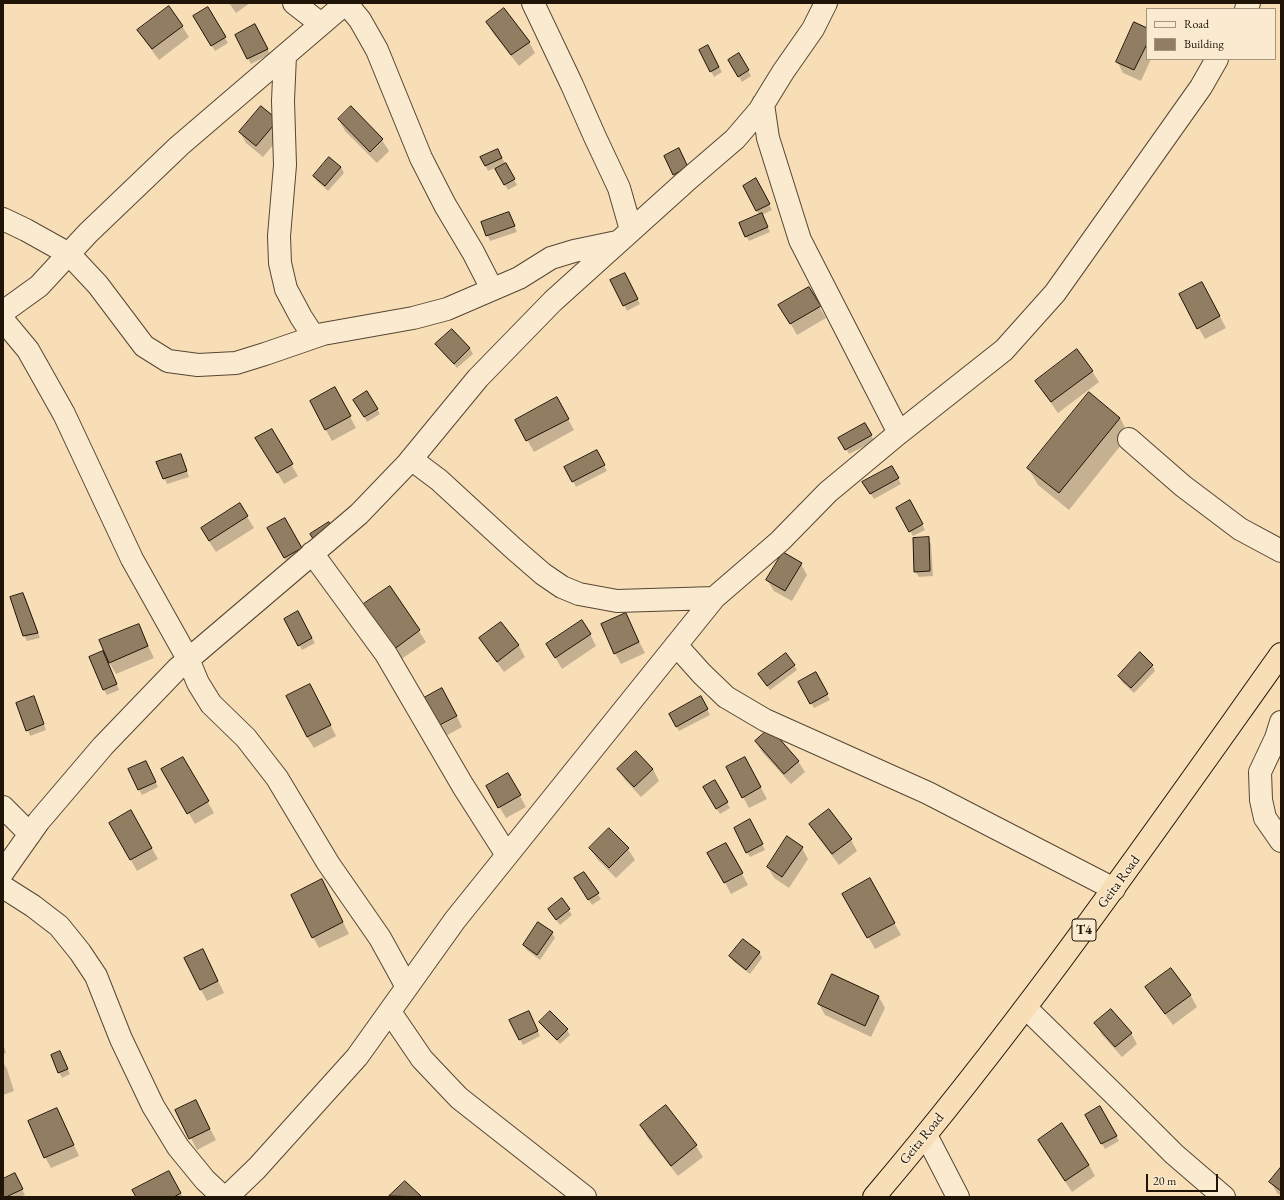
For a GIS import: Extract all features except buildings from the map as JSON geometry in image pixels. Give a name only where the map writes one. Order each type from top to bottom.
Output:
[{"type":"highway","name":"Geita Road","points":[[874,1197],[926,1135],[1026,1008],[1114,889],[1281,654]]},
{"type":"street","points":[[294,3],[321,24]]},
{"type":"street","points":[[3,312],[39,286],[88,233],[179,146],[346,3],[360,20],[377,50],[421,158],[445,205],[473,252],[492,289]]},
{"type":"street","points":[[533,3],[619,188],[625,236]]},
{"type":"street","points":[[3,872],[30,834],[103,746],[177,669],[359,514],[411,459],[478,378],[553,301],[735,139],[758,112],[813,29],[826,3]]},
{"type":"street","points":[[285,55],[283,101],[285,165],[279,236],[280,263],[286,289],[314,337]]},
{"type":"street","points":[[227,1197],[257,1168],[357,1057],[455,920],[714,598],[780,541],[828,492],[899,433],[1004,350],[1055,292],[1200,87],[1216,60]]},
{"type":"street","points":[[763,104],[768,138],[800,240],[899,433]]},
{"type":"street","points":[[3,219],[69,254],[98,285],[144,346],[168,361],[198,365],[236,363],[314,337],[362,326],[413,318],[447,309],[519,278],[551,258],[625,236]]},
{"type":"street","points":[[3,320],[28,350],[64,414],[132,559],[188,659],[198,683],[211,704],[246,738],[277,778],[328,863],[380,938],[407,987]]},
{"type":"street","points":[[1129,439],[1183,486],[1240,529],[1281,551]]},
{"type":"street","points":[[411,459],[439,480],[543,574],[562,587],[579,594],[617,601],[714,598]]},
{"type":"street","points":[[312,553],[386,654],[463,786],[506,855]]},
{"type":"street","points":[[676,645],[702,674],[726,697],[765,720],[928,792],[1114,889]]},
{"type":"street","points":[[1281,722],[1276,738],[1260,772],[1261,800],[1265,818],[1281,841]]},
{"type":"street","points":[[3,807],[30,834]]},
{"type":"street","points":[[3,887],[33,906],[59,926],[80,952],[96,976],[121,1039],[152,1106],[178,1147],[205,1180],[223,1197]]},
{"type":"street","points":[[1026,1008],[1174,1154],[1224,1197]]},
{"type":"street","points":[[390,1012],[422,1059],[459,1098],[585,1197]]},
{"type":"street","points":[[926,1135],[958,1197]]}]
